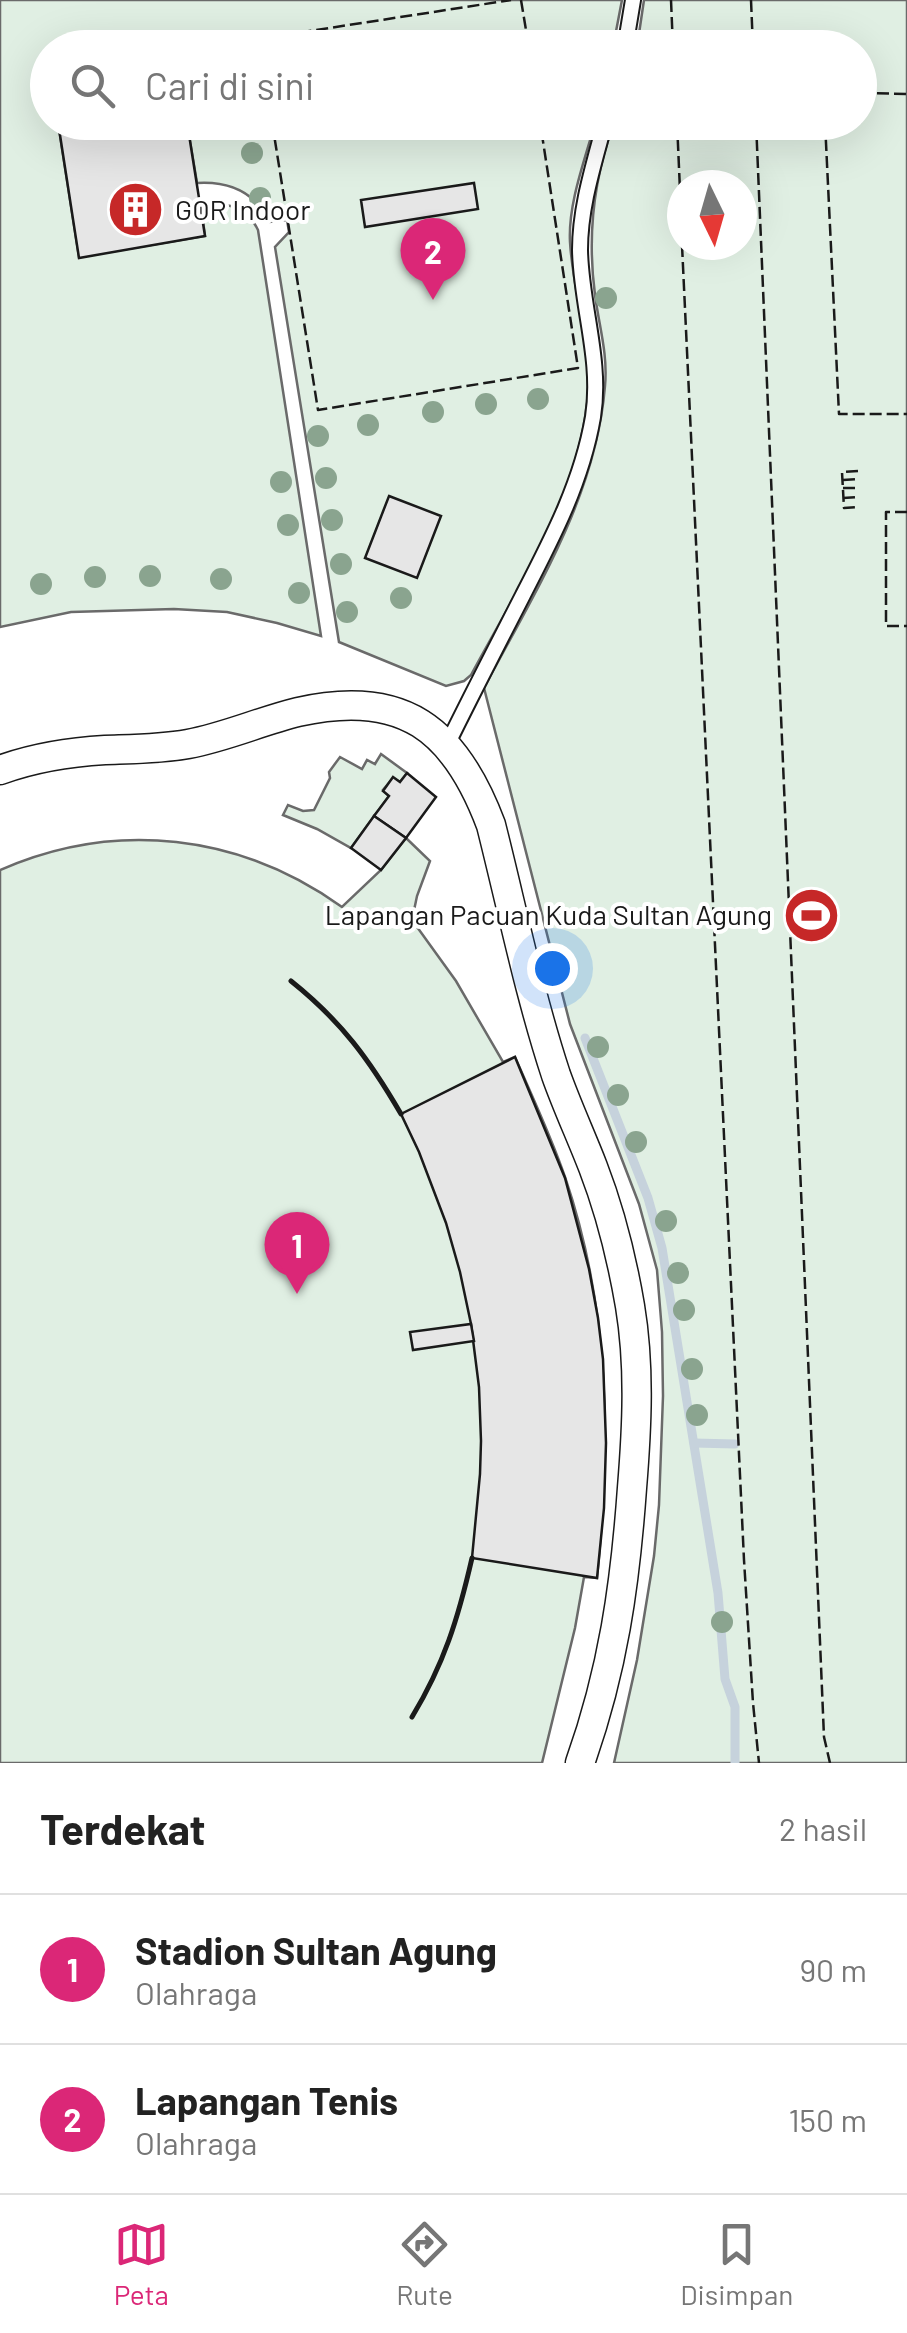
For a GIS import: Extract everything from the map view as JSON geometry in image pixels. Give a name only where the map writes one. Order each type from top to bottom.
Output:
[{"type":"street","points":[[0,770],[58,756],[188,744],[300,712],[341,707],[373,707],[401,713],[426,726],[465,767],[491,825],[546,1041],[609,1216],[636,1356],[637,1406],[626,1564],[609,1670],[580,1763]]},
{"type":"lane","points":[[628,30],[634,0]]},
{"type":"lane","points":[[447,745],[563,517],[585,453],[595,382],[594,346],[580,251],[588,184],[600,140]]},
{"type":"green space","points":[[0,0],[622,0],[616,30],[30,30],[30,140],[61,140],[79,257],[205,236],[201,206],[234,207],[248,215],[258,230],[321,636],[227,612],[174,609],[71,612],[0,627]]},
{"type":"green space","name":"Lapangan Pacuan Kuda Sultan Agung","points":[[644,0],[907,0],[907,1763],[614,1763],[637,1660],[659,1505],[663,1396],[657,1270],[639,1204],[570,1024],[484,688],[560,542],[576,505],[599,427],[605,363],[593,273],[592,229],[609,140],[877,140],[877,30],[640,30]]},
{"type":"green space","points":[[190,140],[590,140],[570,227],[587,362],[587,402],[581,437],[571,473],[542,543],[471,675],[464,681],[446,686],[339,642],[275,247],[289,232],[287,220],[270,222],[257,203],[240,190],[197,183]]},
{"type":"green space","points":[[381,754],[407,773],[400,782],[393,778],[383,790],[389,796],[351,848],[283,815],[288,805],[303,811],[314,810],[330,778],[329,772],[340,757],[362,769],[367,760],[375,764]]},
{"type":"green space","points":[[406,838],[430,861],[412,920],[456,981],[503,1062],[515,1057],[565,1177],[580,1227],[599,1326],[605,1426],[597,1578],[584,1577],[542,1763],[0,1763],[0,870],[88,844],[176,842],[262,863],[303,882],[342,907],[381,870]]},
{"type":"building","name":"GOR Indoor","points":[[61,140],[190,140],[205,236],[79,258]]},
{"type":"building","points":[[474,183],[478,209],[365,227],[361,200]]},
{"type":"building","points":[[389,496],[441,516],[417,578],[365,558]]},
{"type":"building","points":[[407,773],[436,797],[406,838],[374,816],[389,796],[383,791],[393,777],[400,782]]},
{"type":"building","points":[[374,816],[406,838],[381,870],[351,848]]},
{"type":"building","points":[[515,1057],[565,1178],[598,1318],[606,1443],[597,1578],[472,1558],[481,1441],[471,1324],[446,1223],[401,1114]]},
{"type":"building","points":[[471,1324],[474,1341],[413,1350],[410,1332]]},
{"type":"waterway","points":[[585,1038],[648,1198],[662,1248],[718,1593],[725,1679],[735,1707],[735,1763]]},
{"type":"waterway","points":[[694,1443],[735,1444]]},
{"type":"fence","points":[[316,30],[511,0]]},
{"type":"fence","points":[[521,0],[526,30]]},
{"type":"fence","points":[[671,0],[672,30]]},
{"type":"fence","points":[[751,0],[752,30]]},
{"type":"fence","points":[[877,93],[907,94]]},
{"type":"fence","points":[[275,140],[318,410],[578,368],[543,140]]},
{"type":"fence","points":[[678,140],[679,170]]},
{"type":"fence","points":[[757,140],[824,1737],[830,1763]]},
{"type":"fence","points":[[826,140],[839,414],[907,414]]},
{"type":"fence","points":[[683,260],[744,1560],[759,1763]]},
{"type":"fence","points":[[858,471],[842,472],[844,508],[859,507]]},
{"type":"fence","points":[[843,480],[858,479]]},
{"type":"fence","points":[[843,488],[858,488]]},
{"type":"fence","points":[[843,498],[859,497]]},
{"type":"fence","points":[[907,512],[886,512],[886,626],[907,626]]},
{"type":"wall","points":[[291,981],[353,1042],[401,1114]]},
{"type":"wall","points":[[412,1717],[449,1640],[472,1558]]},
{"type":"place","name":"GOR Indoor","points":[[136,210]]},
{"type":"place","name":"Lapangan Tenis","points":[[433,300]]},
{"type":"place","name":"Lapangan Pacuan Kuda Sultan Agung","points":[[811,915]]},
{"type":"place","name":"Stadion Sultan Agung","points":[[297,1294]]}]
